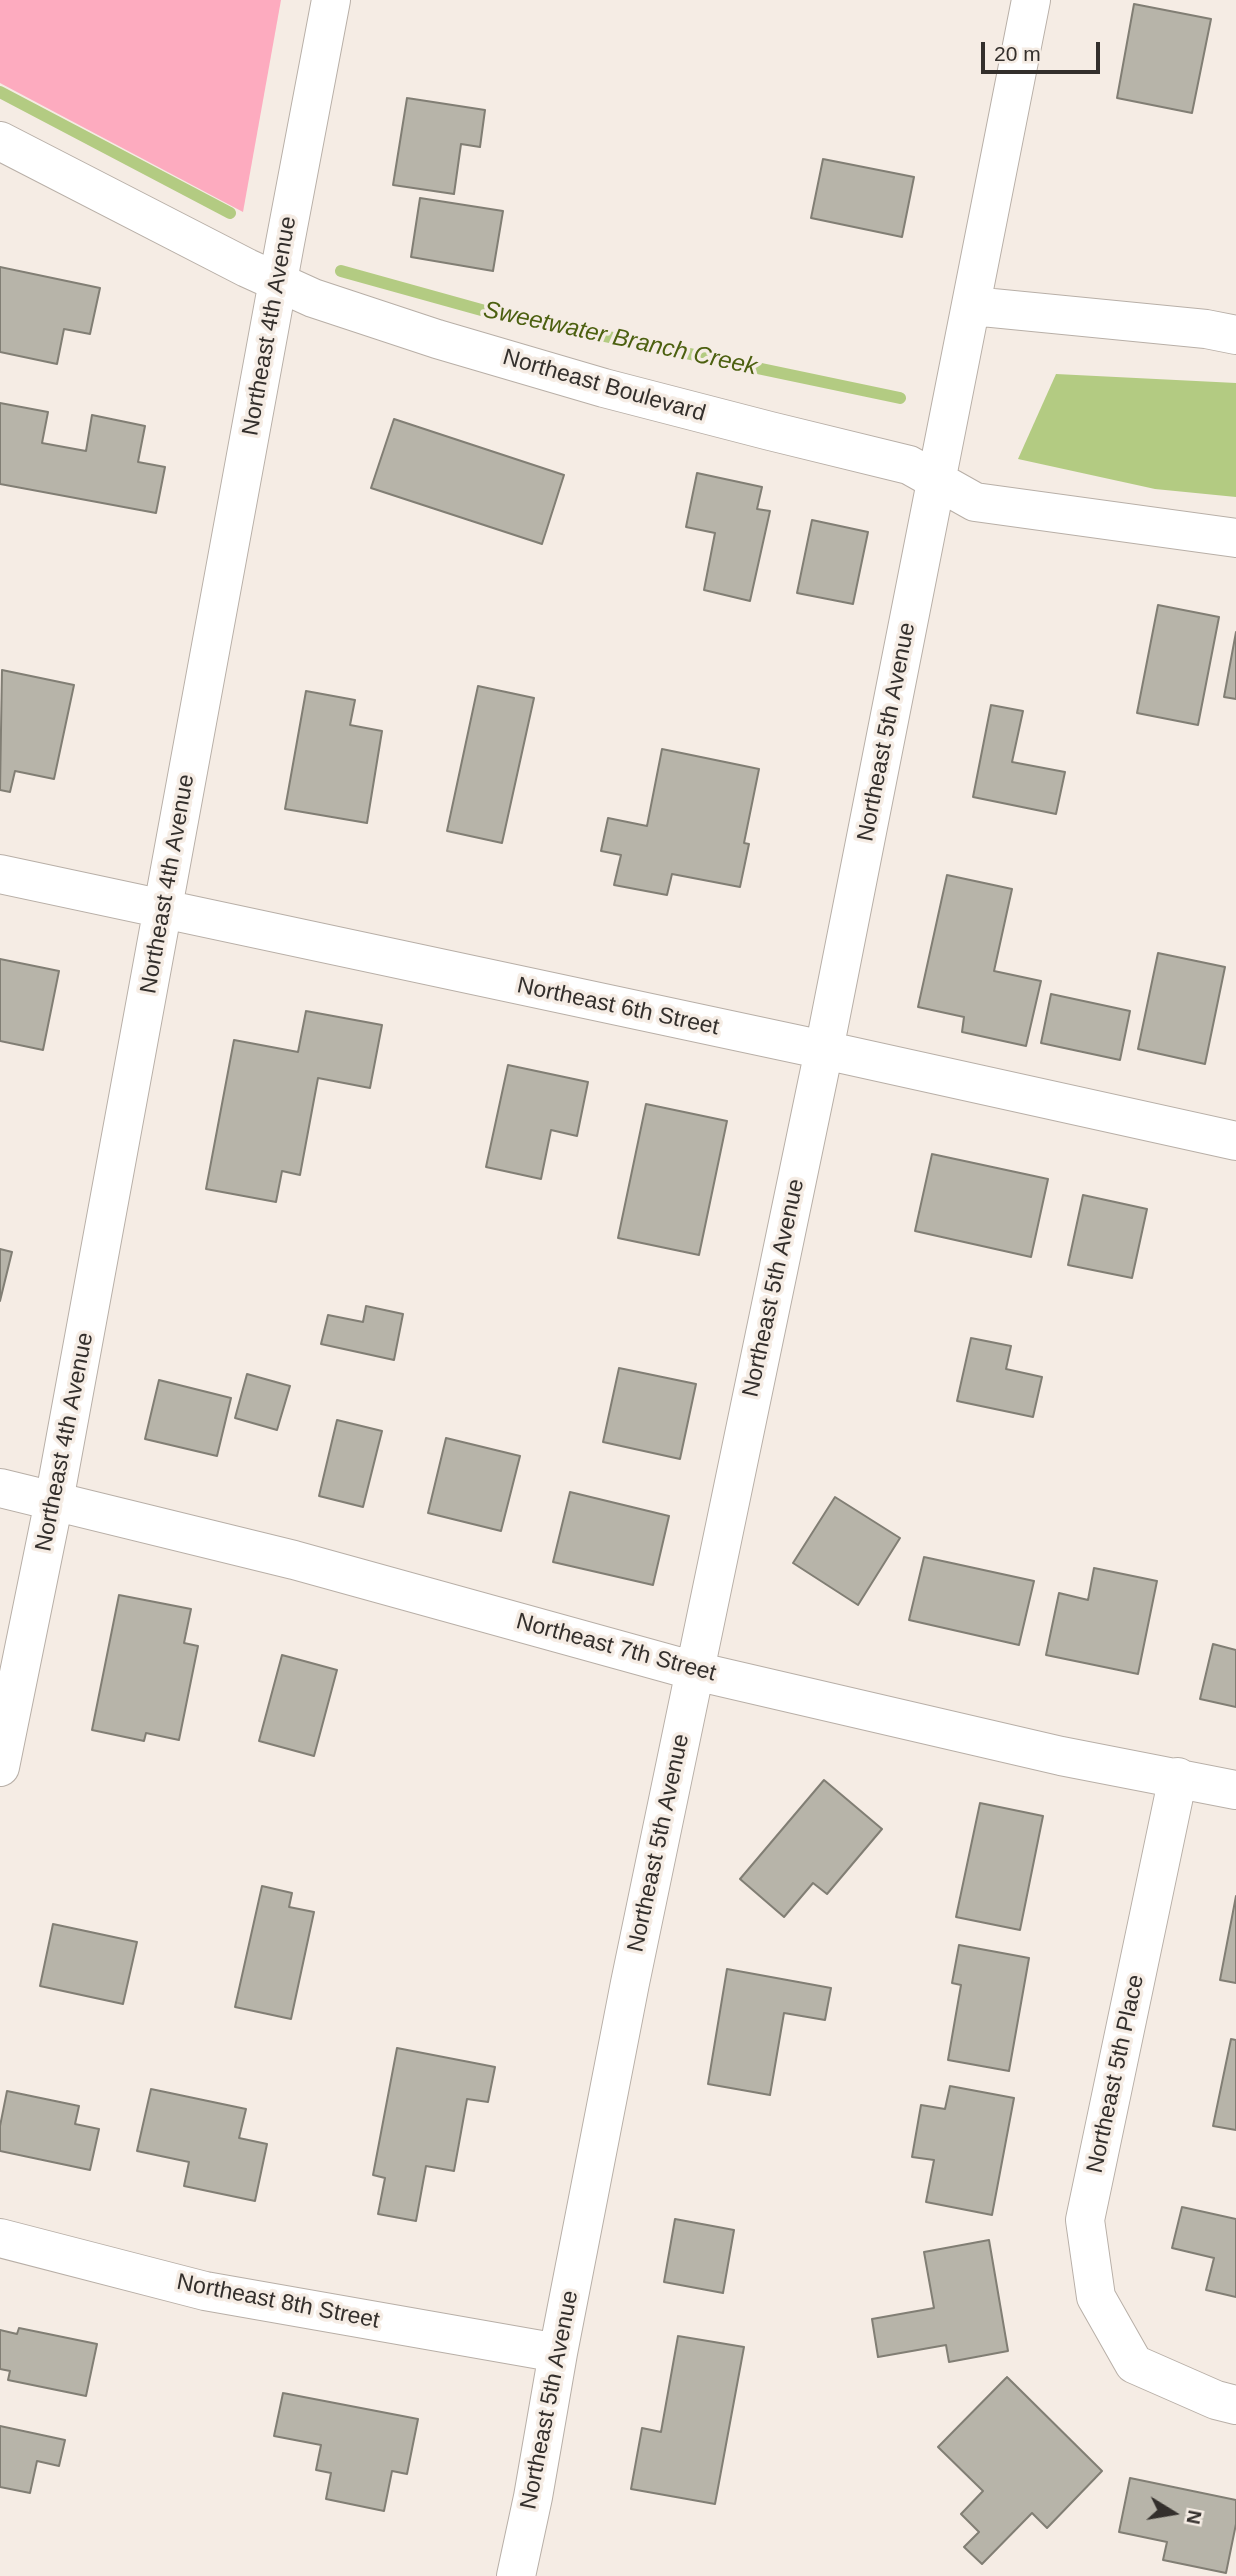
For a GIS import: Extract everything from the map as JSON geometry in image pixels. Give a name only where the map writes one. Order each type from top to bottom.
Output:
[{"type":"street","name":"Northeast 4th Avenue","points":[[0,1767],[54,1502],[331,0]]},
{"type":"street","name":"Northeast 5th Avenue","points":[[516,2576],[630,1983],[824,1050],[1031,0]]},
{"type":"street","name":"Northeast Boulevard","points":[[0,141],[247,268],[313,298],[437,338],[604,388],[769,432],[909,465],[975,502],[1236,538]]},
{"type":"street","points":[[972,306],[1206,329],[1236,335]]},
{"type":"street","name":"Northeast 6th Street","points":[[0,874],[824,1050],[1236,1142]]},
{"type":"street","name":"Northeast 7th Street","points":[[0,1488],[293,1560],[695,1671],[1061,1756],[1236,1790]]},
{"type":"street","name":"Northeast 5th Place","points":[[1178,1777],[1085,2220],[1096,2297],[1134,2364],[1216,2400],[1236,2404]]},
{"type":"street","name":"Northeast 8th Street","points":[[0,2238],[205,2291],[558,2353]]},
{"type":"shaded area","points":[[0,0],[281,0],[243,212],[0,83]]},
{"type":"shaded area","points":[[1056,374],[1236,383],[1236,497],[1155,489],[1018,459]]},
{"type":"building","points":[[1134,4],[1211,19],[1192,113],[1117,98]]},
{"type":"building","points":[[407,98],[485,110],[480,147],[461,144],[454,194],[393,185]]},
{"type":"building","points":[[823,159],[914,177],[902,237],[811,218]]},
{"type":"building","points":[[420,198],[503,211],[493,271],[411,257]]},
{"type":"building","points":[[0,267],[100,288],[90,334],[64,329],[57,364],[0,352]]},
{"type":"building","points":[[0,403],[48,412],[42,443],[86,451],[92,415],[145,426],[138,462],[165,467],[156,513],[0,484]]},
{"type":"building","points":[[394,419],[564,475],[542,544],[371,488]]},
{"type":"building","points":[[697,473],[762,487],[757,509],[770,511],[750,601],[704,590],[715,533],[686,527]]},
{"type":"building","points":[[812,520],[868,532],[853,604],[797,593]]},
{"type":"building","points":[[1158,605],[1219,617],[1198,725],[1137,713]]},
{"type":"building","points":[[1236,632],[1236,699],[1224,697]]},
{"type":"building","points":[[2,670],[74,685],[54,779],[15,771],[10,792],[0,790]]},
{"type":"building","points":[[478,686],[534,698],[502,843],[447,831]]},
{"type":"building","points":[[306,691],[355,700],[350,725],[382,731],[367,823],[285,809]]},
{"type":"building","points":[[991,705],[1023,711],[1012,762],[1065,772],[1056,814],[973,797]]},
{"type":"building","points":[[662,749],[759,769],[744,843],[749,844],[740,887],[672,874],[667,895],[614,885],[621,855],[601,851],[608,818],[647,826]]},
{"type":"building","points":[[947,875],[1012,889],[994,971],[1041,981],[1026,1046],[962,1032],[964,1017],[918,1007]]},
{"type":"building","points":[[1158,953],[1225,967],[1205,1064],[1138,1049]]},
{"type":"building","points":[[0,959],[59,971],[43,1050],[0,1041]]},
{"type":"building","points":[[1051,994],[1130,1011],[1120,1060],[1041,1043]]},
{"type":"building","points":[[306,1011],[382,1025],[370,1088],[318,1078],[300,1175],[282,1171],[276,1202],[206,1189],[234,1040],[298,1052]]},
{"type":"building","points":[[508,1065],[588,1082],[577,1136],[551,1130],[541,1179],[486,1167]]},
{"type":"building","points":[[646,1104],[727,1121],[699,1255],[618,1238]]},
{"type":"building","points":[[932,1154],[1048,1179],[1031,1257],[915,1231]]},
{"type":"building","points":[[1083,1195],[1147,1209],[1132,1278],[1068,1265]]},
{"type":"building","points":[[0,1249],[12,1252],[0,1301]]},
{"type":"building","points":[[366,1306],[403,1314],[394,1360],[321,1344],[328,1315],[363,1322]]},
{"type":"building","points":[[971,1338],[1011,1346],[1006,1369],[1042,1377],[1033,1417],[957,1401]]},
{"type":"building","points":[[619,1368],[696,1384],[680,1459],[603,1442]]},
{"type":"building","points":[[247,1374],[290,1386],[277,1430],[235,1418]]},
{"type":"building","points":[[159,1380],[231,1398],[217,1456],[145,1439]]},
{"type":"building","points":[[337,1420],[382,1431],[363,1507],[319,1496]]},
{"type":"building","points":[[446,1438],[520,1456],[501,1531],[428,1513]]},
{"type":"building","points":[[570,1492],[669,1516],[653,1585],[553,1562]]},
{"type":"building","points":[[835,1497],[900,1538],[858,1605],[793,1563]]},
{"type":"building","points":[[924,1557],[1034,1581],[1019,1645],[909,1620]]},
{"type":"building","points":[[1094,1568],[1157,1581],[1138,1674],[1046,1655],[1059,1593],[1088,1600]]},
{"type":"building","points":[[119,1595],[191,1609],[184,1643],[198,1646],[179,1740],[146,1733],[144,1741],[92,1730]]},
{"type":"building","points":[[1213,1644],[1236,1650],[1236,1707],[1200,1699]]},
{"type":"building","points":[[282,1655],[337,1670],[314,1756],[259,1741]]},
{"type":"building","points":[[824,1780],[882,1829],[827,1894],[813,1883],[784,1917],[740,1879]]},
{"type":"building","points":[[980,1803],[1043,1816],[1020,1930],[956,1917]]},
{"type":"building","points":[[262,1886],[292,1893],[289,1907],[314,1912],[291,2019],[235,2007]]},
{"type":"building","points":[[1236,1896],[1236,1983],[1220,1980]]},
{"type":"building","points":[[53,1924],[137,1942],[123,2004],[40,1986]]},
{"type":"building","points":[[959,1945],[1029,1958],[1009,2071],[948,2060],[961,1985],[952,1983]]},
{"type":"building","points":[[727,1969],[831,1988],[825,2020],[784,2013],[770,2095],[708,2084]]},
{"type":"building","points":[[1231,2039],[1236,2040],[1236,2130],[1213,2126]]},
{"type":"building","points":[[397,2048],[495,2067],[488,2102],[467,2099],[454,2171],[426,2166],[416,2221],[378,2214],[385,2178],[373,2175]]},
{"type":"building","points":[[950,2086],[1014,2098],[992,2215],[926,2202],[934,2160],[912,2157],[921,2105],[945,2109]]},
{"type":"building","points":[[151,2089],[246,2109],[239,2138],[267,2144],[255,2201],[184,2186],[189,2162],[137,2151]]},
{"type":"building","points":[[7,2091],[79,2106],[75,2124],[99,2129],[90,2170],[0,2151],[0,2126]]},
{"type":"building","points":[[1182,2207],[1236,2219],[1236,2297],[1206,2290],[1214,2258],[1172,2248]]},
{"type":"building","points":[[675,2219],[734,2230],[723,2293],[664,2282]]},
{"type":"building","points":[[989,2240],[1008,2351],[949,2362],[946,2345],[878,2357],[872,2319],[934,2308],[924,2252]]},
{"type":"building","points":[[19,2328],[97,2344],[86,2396],[8,2380],[10,2371],[0,2369],[0,2330],[17,2334]]},
{"type":"building","points":[[678,2336],[744,2347],[715,2504],[631,2489],[642,2428],[661,2432]]},
{"type":"building","points":[[1007,2377],[1102,2471],[1047,2528],[1032,2513],[982,2564],[964,2547],[979,2532],[961,2514],[983,2491],[938,2447]]},
{"type":"building","points":[[283,2393],[418,2419],[407,2474],[392,2471],[384,2511],[326,2499],[331,2473],[316,2470],[321,2445],[274,2436]]},
{"type":"building","points":[[0,2426],[65,2440],[59,2466],[37,2461],[30,2493],[0,2487]]},
{"type":"building","points":[[1130,2478],[1236,2500],[1236,2524],[1226,2573],[1163,2560],[1167,2542],[1119,2532]]},
{"type":"waterway","name":"Sweetwater Branch Creek","points":[[0,92],[230,213]]},
{"type":"waterway","name":"Sweetwater Branch Creek","points":[[341,271],[485,311],[900,398]]}]
